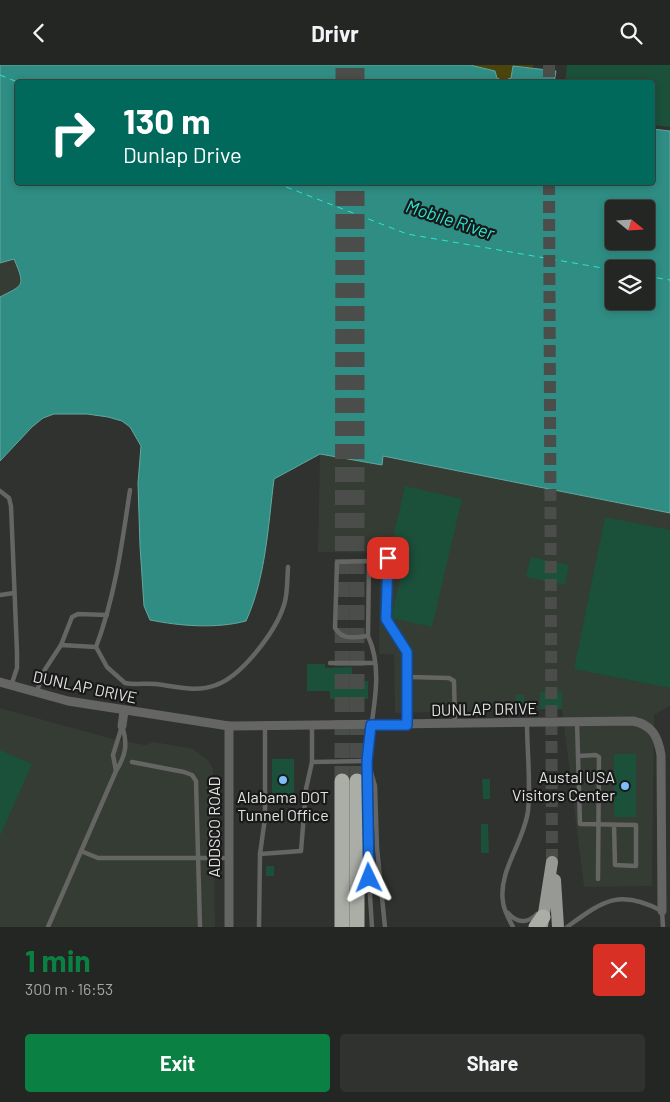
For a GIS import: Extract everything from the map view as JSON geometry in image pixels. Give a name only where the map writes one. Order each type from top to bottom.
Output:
[{"type":"highway","points":[[342,927],[350,781],[357,927]]},
{"type":"main road","points":[[543,920],[553,865],[556,883],[558,927]]},
{"type":"main road","points":[[543,920],[550,886]]},
{"type":"street","name":"DUNLAP DRIVE","points":[[0,682],[36,694],[124,711],[229,726],[633,721],[643,723],[656,734],[661,755],[662,911]]},
{"type":"street","points":[[122,725],[124,711]]},
{"type":"street","name":"ADDSCO ROAD","points":[[229,726],[229,927]]},
{"type":"lane","points":[[130,490],[120,559],[107,615],[96,647],[107,667],[125,683],[156,684],[195,690],[216,685],[241,668],[270,632],[284,605],[288,567]]},
{"type":"lane","points":[[0,491],[9,498],[11,506],[17,652],[16,668],[11,686]]},
{"type":"lane","points":[[388,558],[386,619],[407,652],[409,677],[407,725]]},
{"type":"lane","points":[[368,636],[346,638],[339,634],[335,628],[337,562],[369,561],[368,636],[373,647],[376,663],[375,701],[367,761],[367,829],[372,927]]},
{"type":"lane","points":[[0,595],[14,593]]},
{"type":"lane","points":[[36,694],[42,675],[61,645],[72,617],[78,614],[107,615]]},
{"type":"lane","points":[[61,645],[96,647]]},
{"type":"lane","points":[[330,663],[376,663]]},
{"type":"lane","points":[[409,677],[449,678],[454,681],[455,724]]},
{"type":"lane","points":[[577,722],[580,824],[636,825],[636,866],[615,865],[614,825]]},
{"type":"lane","points":[[513,927],[502,897],[503,884],[523,833],[528,812],[527,723]]},
{"type":"lane","points":[[116,771],[113,755],[122,725]]},
{"type":"lane","points":[[48,927],[116,771],[125,757],[127,741],[122,725]]},
{"type":"lane","points":[[260,854],[301,851],[306,789],[312,762],[312,726]]},
{"type":"lane","points":[[259,927],[260,854],[265,817],[265,727]]},
{"type":"lane","points":[[578,755],[599,757],[598,879]]},
{"type":"lane","points":[[312,762],[367,761]]},
{"type":"lane","points":[[367,761],[375,786],[377,849],[385,927]]},
{"type":"lane","points":[[132,762],[184,771],[192,775],[198,787],[200,927]]},
{"type":"lane","points":[[81,851],[98,858],[229,857]]},
{"type":"lane","points":[[567,927],[584,913],[607,901],[644,901],[662,911]]},
{"type":"lane","points":[[506,911],[516,920],[527,921],[534,917],[543,920]]},
{"type":"lane","name":"DUNLAP DRIVE","points":[[662,911],[663,927]]},
{"type":"shaded area","points":[[470,65],[533,65],[533,68],[513,66],[511,78],[506,80],[497,78],[495,71]]},
{"type":"shaded area","points":[[14,259],[20,279],[19,287],[0,297],[0,263]]},
{"type":"shaded area","points":[[320,454],[381,465],[382,456],[670,513],[670,706],[654,715],[652,886],[584,887],[562,709],[395,713],[394,654],[379,654],[380,553],[318,552]]},
{"type":"shaded area","points":[[0,708],[113,739],[145,745],[153,742],[191,748],[208,760],[213,769],[215,927],[0,927]]},
{"type":"water","name":"Mobile River","points":[[0,65],[470,65],[495,71],[497,78],[501,80],[15,80],[15,185],[655,185],[655,129],[670,131],[670,513],[383,456],[382,465],[320,454],[274,479],[262,569],[253,604],[246,621],[223,625],[198,626],[150,620],[144,606],[140,546],[138,483],[141,446],[130,427],[122,421],[108,417],[87,414],[54,414],[43,418],[32,427],[0,461],[0,297],[18,287],[21,280],[14,259],[0,263]]},
{"type":"water","points":[[513,66],[556,71],[554,80],[506,80],[511,78]]},
{"type":"building","points":[[567,65],[670,65],[670,127],[655,125],[655,80],[565,80]]},
{"type":"building","points":[[405,486],[462,499],[432,627],[391,618],[406,555],[390,551]]},
{"type":"building","points":[[605,517],[670,530],[670,688],[574,669]]},
{"type":"building","points":[[531,557],[569,565],[565,585],[526,577]]},
{"type":"building","points":[[307,664],[325,664],[325,668],[352,667],[352,681],[368,681],[368,699],[330,699],[330,691],[307,691]]},
{"type":"building","points":[[562,691],[562,709],[540,709],[540,692]]},
{"type":"building","points":[[516,695],[524,695],[524,709],[516,709]]},
{"type":"building","points":[[0,750],[32,764],[0,836]]},
{"type":"building","name":"Austal USA Visitors Center","points":[[614,754],[636,754],[636,817],[614,817]]},
{"type":"building","name":"Alabama DOT Tunnel Office","points":[[272,759],[294,759],[294,801],[272,801]]},
{"type":"building","points":[[482,779],[490,779],[490,799],[483,799]]},
{"type":"building","points":[[481,824],[488,824],[489,853],[481,853]]},
{"type":"building","points":[[266,866],[274,866],[274,876],[266,876]]},
{"type":"ferry route","points":[[0,75],[15,81]]},
{"type":"ferry route","points":[[281,185],[407,234],[605,268]]},
{"type":"ferry route","points":[[655,278],[670,280]]},
{"type":"tunnel","points":[[343,65],[343,80]]},
{"type":"tunnel","points":[[357,65],[357,80]]},
{"type":"tunnel","points":[[549,65],[549,80]]},
{"type":"tunnel","points":[[342,781],[343,185]]},
{"type":"tunnel","points":[[357,185],[357,781]]},
{"type":"tunnel","points":[[549,185],[552,862]]},
{"type":"place","name":"Alabama DOT Tunnel Office","points":[[283,780]]},
{"type":"place","name":"Austal USA Visitors Center","points":[[625,786]]},
{"type":"route","points":[[369,878],[367,761],[371,725],[407,725],[409,677],[407,652],[386,619],[388,558]]}]
